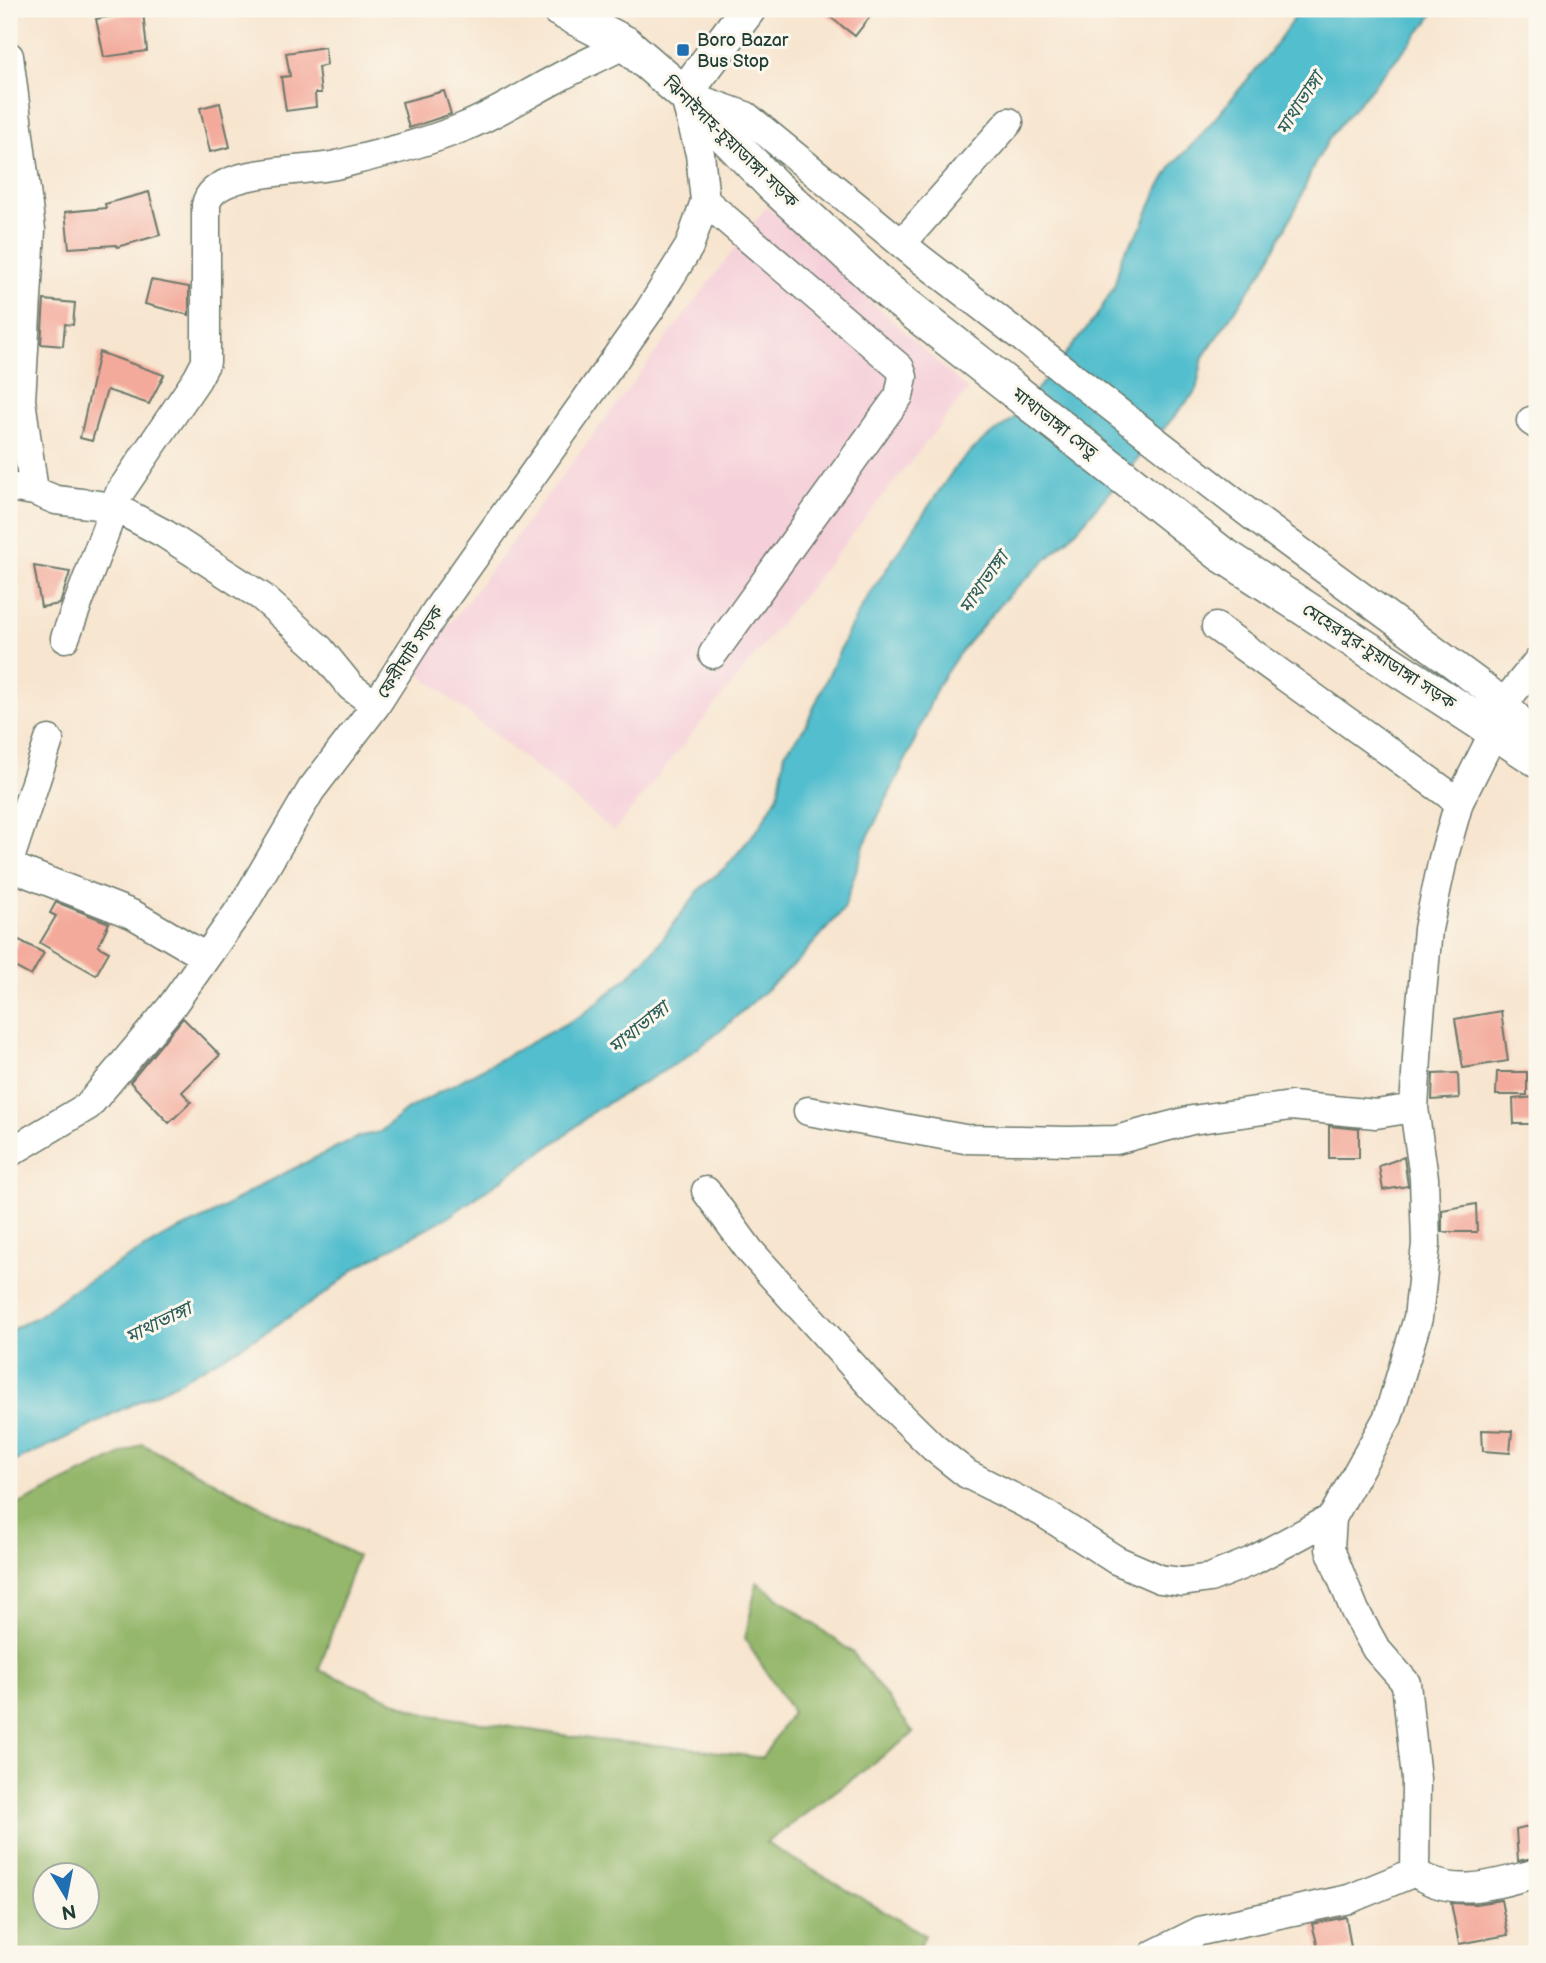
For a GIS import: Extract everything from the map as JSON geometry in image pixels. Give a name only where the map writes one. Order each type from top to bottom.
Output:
[{"type":"main road","name":"ঝিনাইদাহ-চুয়াডাঙ্গা সড়ক","points":[[559,9],[626,44],[684,94],[773,185],[890,293]]},
{"type":"main road","points":[[684,94],[748,9]]},
{"type":"main road","name":"মাথাভাঙ্গা সেতু","points":[[890,293],[1220,553]]},
{"type":"main road","name":"মেহেরপুর-চুয়াডাঙ্গা সড়ক","points":[[1220,553],[1499,717],[1537,759]]},
{"type":"street","points":[[65,638],[120,492],[206,362],[206,205],[207,197],[213,189],[254,175],[328,167],[464,127],[514,104],[555,79],[626,44]]},
{"type":"street","points":[[9,56],[31,230],[21,400],[21,489],[56,500],[114,507],[184,545],[262,597],[320,649],[351,687],[376,705]]},
{"type":"street","points":[[684,94],[746,116],[910,250],[1255,518],[1499,717],[1537,739]]},
{"type":"street","name":"ফেরীঘাট সড়ক","points":[[9,1153],[88,1106],[171,1007],[245,902],[311,790],[376,705],[436,611],[649,311],[689,247],[705,201],[700,154],[684,94]]},
{"type":"street","points":[[910,250],[1009,122]]},
{"type":"street","points":[[705,201],[900,368],[903,377],[899,396],[713,654]]},
{"type":"street","points":[[1216,627],[1459,802]]},
{"type":"street","points":[[1415,1872],[1416,1779],[1406,1683],[1376,1649],[1355,1611],[1330,1549],[1332,1518],[1388,1417],[1418,1318],[1426,1244],[1424,1178],[1414,1108],[1428,929],[1443,859],[1459,802],[1499,717],[1537,662]]},
{"type":"street","points":[[49,740],[9,864],[134,915],[206,957]]},
{"type":"street","points":[[808,1111],[965,1139],[1068,1141],[1116,1140],[1192,1120],[1291,1106],[1376,1114],[1414,1108]]},
{"type":"street","points":[[706,1191],[750,1251],[875,1390],[933,1447],[968,1474],[1042,1512],[1116,1560],[1160,1579],[1182,1582],[1210,1578],[1252,1561],[1332,1518]]},
{"type":"street","points":[[1415,1872],[1430,1884],[1462,1888],[1496,1884],[1537,1873]]},
{"type":"street","points":[[1154,1954],[1200,1931],[1349,1899],[1415,1872]]},
{"type":"shaded area","points":[[767,206],[968,390],[614,831],[415,670]]},
{"type":"green space","points":[[142,1444],[357,1556],[319,1670],[425,1714],[597,1740],[690,1748],[762,1758],[792,1712],[745,1639],[757,1582],[853,1653],[914,1733],[766,1843],[925,1935],[916,1954],[9,1954],[9,1509]]},
{"type":"water","name":"মাথাভাঙ্গা","points":[[1300,9],[1436,9],[1332,134],[1313,167],[1298,204],[1265,267],[1203,357],[1196,391],[1076,531],[1003,601],[958,655],[938,685],[911,749],[864,845],[844,909],[797,962],[718,1033],[679,1062],[594,1111],[567,1134],[451,1215],[356,1268],[329,1291],[269,1330],[175,1384],[9,1464],[9,1331],[38,1316],[73,1290],[164,1237],[209,1216],[263,1184],[345,1143],[380,1132],[406,1110],[582,1015],[627,978],[654,950],[700,889],[728,865],[760,826],[778,795],[785,753],[805,727],[848,632],[865,601],[939,491],[957,465],[981,442],[1013,419],[1096,317],[1114,287],[1122,256],[1142,226],[1156,193],[1174,163],[1198,139],[1269,54]]},
{"type":"building","points":[[820,9],[876,9],[855,36]]},
{"type":"building","points":[[143,11],[147,51],[104,57],[96,19]]},
{"type":"building","points":[[325,47],[327,65],[318,67],[321,93],[315,93],[316,107],[286,111],[281,77],[290,76],[286,53]]},
{"type":"building","points":[[444,91],[451,114],[409,128],[402,102]]},
{"type":"building","points":[[220,103],[230,147],[210,152],[200,108]]},
{"type":"building","points":[[149,192],[160,235],[117,247],[69,248],[65,212],[106,208],[105,204]]},
{"type":"building","points":[[151,280],[189,287],[189,315],[145,304]]},
{"type":"building","points":[[44,300],[75,303],[73,325],[65,324],[63,346],[41,344]]},
{"type":"building","points":[[99,352],[164,375],[149,404],[107,390],[92,441],[80,438]]},
{"type":"building","points":[[34,566],[70,572],[60,604],[41,607]]},
{"type":"building","points":[[56,902],[109,923],[98,946],[109,952],[96,975],[40,943],[56,916],[50,913]]},
{"type":"building","points":[[19,940],[44,953],[31,976],[9,964],[9,958]]},
{"type":"building","points":[[1501,1011],[1508,1061],[1463,1068],[1455,1019]]},
{"type":"building","points":[[183,1018],[220,1055],[182,1092],[191,1102],[169,1123],[130,1082]]},
{"type":"building","points":[[1497,1072],[1527,1072],[1527,1095],[1496,1095]]},
{"type":"building","points":[[1458,1073],[1459,1098],[1432,1100],[1433,1074]]},
{"type":"building","points":[[1536,1097],[1536,1124],[1514,1124],[1513,1099]]},
{"type":"building","points":[[1329,1126],[1359,1129],[1359,1158],[1329,1158]]},
{"type":"building","points":[[1404,1157],[1408,1186],[1383,1190],[1379,1166]]},
{"type":"building","points":[[1476,1204],[1477,1232],[1442,1232],[1442,1210]]},
{"type":"building","points":[[1482,1430],[1512,1431],[1510,1453],[1483,1451]]},
{"type":"building","points":[[1537,1825],[1537,1857],[1518,1861],[1516,1830]]},
{"type":"building","points":[[1501,1900],[1508,1935],[1459,1944],[1451,1903],[1475,1904]]},
{"type":"building","points":[[1346,1917],[1351,1947],[1320,1954],[1312,1924]]},
{"type":"place","name":"Boro Bazar Bus Stop","points":[[683,50]]}]
